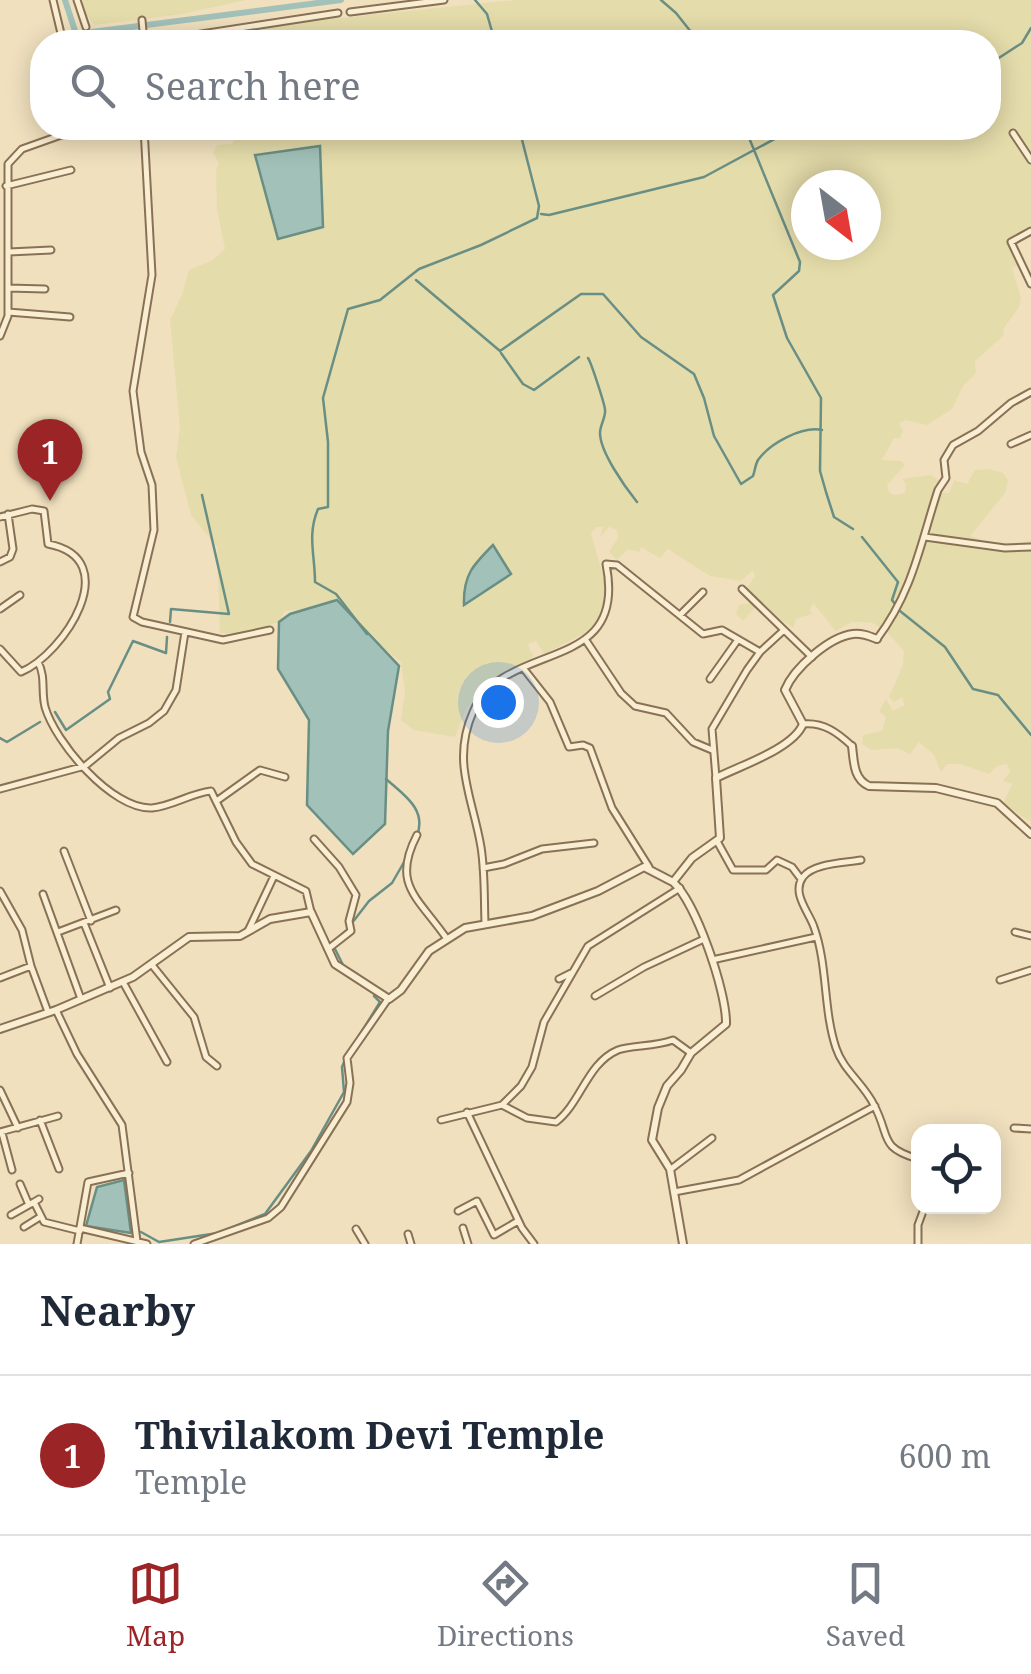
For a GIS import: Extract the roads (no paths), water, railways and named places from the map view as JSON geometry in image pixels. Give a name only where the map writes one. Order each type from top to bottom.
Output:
[{"type":"street","points":[[53,0],[61,30]]},
{"type":"street","points":[[77,0],[86,27]]},
{"type":"street","points":[[350,12],[444,0]]},
{"type":"street","points":[[218,30],[338,14]]},
{"type":"street","points":[[142,20],[144,30]]},
{"type":"street","points":[[1012,133],[1031,160]]},
{"type":"street","points":[[0,336],[8,312],[10,207],[6,172],[14,156],[53,140]]},
{"type":"street","points":[[145,140],[152,275],[133,391],[141,452],[152,485],[154,530],[133,615],[142,622],[224,640],[270,630]]},
{"type":"street","points":[[6,186],[71,170]]},
{"type":"street","points":[[1031,230],[1011,242],[1031,284]]},
{"type":"street","points":[[8,252],[51,250]]},
{"type":"street","points":[[8,288],[46,288]]},
{"type":"street","points":[[8,312],[70,316]]},
{"type":"street","points":[[803,724],[785,690],[787,683],[829,643],[849,634],[877,640],[910,586],[938,490],[946,478],[944,460],[953,445],[978,432],[1010,403],[1030,394]]},
{"type":"street","points":[[1011,444],[1031,435]]},
{"type":"street","points":[[0,517],[32,509],[44,511],[48,544],[75,554],[85,570],[84,596],[78,611],[38,662],[21,672],[0,649]]},
{"type":"street","points":[[0,562],[10,557],[13,549],[8,514]]},
{"type":"street","points":[[924,537],[1004,548],[1031,547]]},
{"type":"street","points":[[486,923],[481,846],[463,771],[467,728],[488,687],[585,639],[604,621],[609,580],[606,564],[612,562],[703,634],[719,629],[760,652]]},
{"type":"street","points":[[742,589],[813,658]]},
{"type":"street","points":[[680,615],[703,592]]},
{"type":"street","points":[[0,609],[20,594]]},
{"type":"street","points":[[784,630],[760,652],[712,729],[722,828],[718,843],[733,870],[766,870],[777,860],[792,867],[801,879],[802,901],[816,937],[836,1048],[875,1106],[889,1146],[911,1157]]},
{"type":"street","points":[[0,790],[86,766],[119,738],[149,723],[172,700],[185,632]]},
{"type":"street","points":[[585,639],[621,693],[635,706],[666,713],[692,742],[712,750]]},
{"type":"street","points":[[710,679],[737,641]]},
{"type":"street","points":[[38,662],[44,674],[44,704],[57,733],[110,794],[148,808],[168,805],[206,790],[217,800],[236,842],[252,864],[306,892],[310,912],[335,964],[388,999]]},
{"type":"street","points":[[524,669],[550,702],[569,747],[583,744],[590,748],[612,808],[649,867],[676,884],[704,940],[724,993],[726,1024],[691,1052],[667,1086],[652,1140],[670,1169],[683,1244]]},
{"type":"street","points":[[803,724],[831,729],[852,746],[862,783],[936,788],[997,803],[1031,834]]},
{"type":"street","points":[[716,778],[791,739],[803,724]]},
{"type":"street","points":[[217,800],[260,770],[284,777]]},
{"type":"street","points":[[417,834],[405,857],[404,879],[447,939]]},
{"type":"street","points":[[314,839],[356,895],[349,921],[351,931],[328,949]]},
{"type":"street","points":[[483,868],[542,849],[594,843]]},
{"type":"street","points":[[502,1106],[521,1086],[532,1066],[544,1022],[588,946],[676,884],[692,858],[718,843]]},
{"type":"street","points":[[64,851],[110,988]]},
{"type":"street","points":[[801,879],[816,868],[861,860]]},
{"type":"street","points":[[194,1244],[210,1242],[268,1218],[281,1207],[347,1102],[348,1058],[428,950],[465,928],[532,916],[649,867]]},
{"type":"street","points":[[248,931],[274,876]]},
{"type":"street","points":[[0,892],[22,930],[31,966],[52,1011],[122,1126],[137,1241]]},
{"type":"street","points":[[43,894],[81,999]]},
{"type":"street","points":[[58,932],[116,910]]},
{"type":"street","points":[[0,1028],[123,982],[190,937],[240,936],[270,918],[310,912]]},
{"type":"street","points":[[1015,932],[1031,936]]},
{"type":"street","points":[[711,960],[816,937]]},
{"type":"street","points":[[595,996],[644,967],[704,940]]},
{"type":"street","points":[[152,965],[194,1017],[202,1046],[211,1064],[217,1066]]},
{"type":"street","points":[[0,978],[31,966]]},
{"type":"street","points":[[1000,980],[1031,970]]},
{"type":"street","points":[[559,979],[574,972]]},
{"type":"street","points":[[123,982],[167,1062]]},
{"type":"street","points":[[440,1120],[502,1106],[527,1118],[556,1122],[566,1115],[595,1069],[619,1050],[654,1047],[673,1040],[691,1052]]},
{"type":"street","points":[[0,1090],[18,1128]]},
{"type":"street","points":[[674,1192],[739,1180],[875,1106]]},
{"type":"street","points":[[467,1112],[518,1221],[534,1244]]},
{"type":"street","points":[[12,1170],[1,1133],[58,1116]]},
{"type":"street","points":[[40,1120],[59,1169]]},
{"type":"street","points":[[1014,1128],[1031,1129]]},
{"type":"street","points":[[670,1169],[712,1138]]},
{"type":"street","points":[[77,1244],[88,1182],[129,1173]]},
{"type":"street","points":[[20,1184],[40,1217],[50,1225],[147,1244]]},
{"type":"street","points":[[11,1215],[34,1202]]},
{"type":"street","points":[[458,1210],[477,1202],[494,1235],[518,1221]]},
{"type":"street","points":[[918,1244],[922,1214]]},
{"type":"street","points":[[24,1227],[40,1217]]},
{"type":"street","points":[[356,1228],[365,1244]]},
{"type":"street","points":[[463,1228],[468,1244]]},
{"type":"street","points":[[408,1234],[411,1244]]},
{"type":"water","points":[[320,146],[323,227],[278,239],[255,155]]},
{"type":"water","points":[[493,545],[511,574],[464,605],[471,571]]},
{"type":"water","points":[[337,600],[399,666],[388,731],[385,824],[353,854],[307,805],[309,720],[278,669],[279,622],[290,614]]},
{"type":"water","points":[[124,1180],[131,1233],[86,1226],[97,1187]]},
{"type":"waterway","points":[[65,0],[75,30]]},
{"type":"waterway","points":[[107,30],[341,0]]},
{"type":"waterway","points":[[475,0],[487,14],[492,30]]},
{"type":"waterway","points":[[661,0],[689,30]]},
{"type":"waterway","points":[[1001,57],[1022,43],[1031,28]]},
{"type":"waterway","points":[[367,634],[336,594],[315,582],[312,545],[318,509],[328,507],[323,398],[348,309],[380,300],[419,269],[537,218],[539,206],[522,140]]},
{"type":"waterway","points":[[750,140],[800,262],[799,271],[773,295],[787,338],[821,398],[820,471],[834,517],[853,529]]},
{"type":"waterway","points":[[541,214],[704,177],[773,140]]},
{"type":"waterway","points":[[416,280],[500,351],[581,294],[603,294],[641,337],[694,374],[714,436],[741,484],[753,476],[758,460],[778,442],[796,433],[822,430]]},
{"type":"waterway","points":[[501,353],[523,384],[534,390],[579,357]]},
{"type":"waterway","points":[[588,358],[604,406],[600,433],[604,450],[637,502]]},
{"type":"waterway","points":[[170,622],[171,609],[229,614],[202,495]]},
{"type":"waterway","points":[[862,537],[898,582],[892,600],[895,604]]},
{"type":"waterway","points":[[900,611],[945,647],[973,689],[998,695],[1031,735]]},
{"type":"waterway","points":[[55,712],[66,730],[110,699],[108,692],[133,641],[166,653],[167,637]]},
{"type":"waterway","points":[[0,738],[7,742],[40,722]]},
{"type":"waterway","points":[[386,779],[416,810],[417,836]]},
{"type":"waterway","points":[[352,923],[369,901],[392,883],[407,857]]},
{"type":"waterway","points":[[343,965],[332,943],[348,929]]},
{"type":"waterway","points":[[359,1036],[380,1002],[374,996]]},
{"type":"waterway","points":[[141,1232],[159,1242],[218,1233],[265,1214],[311,1151],[344,1092],[345,1060]]},
{"type":"place","name":"Thivilakom Devi Temple","points":[[50,501]]}]
